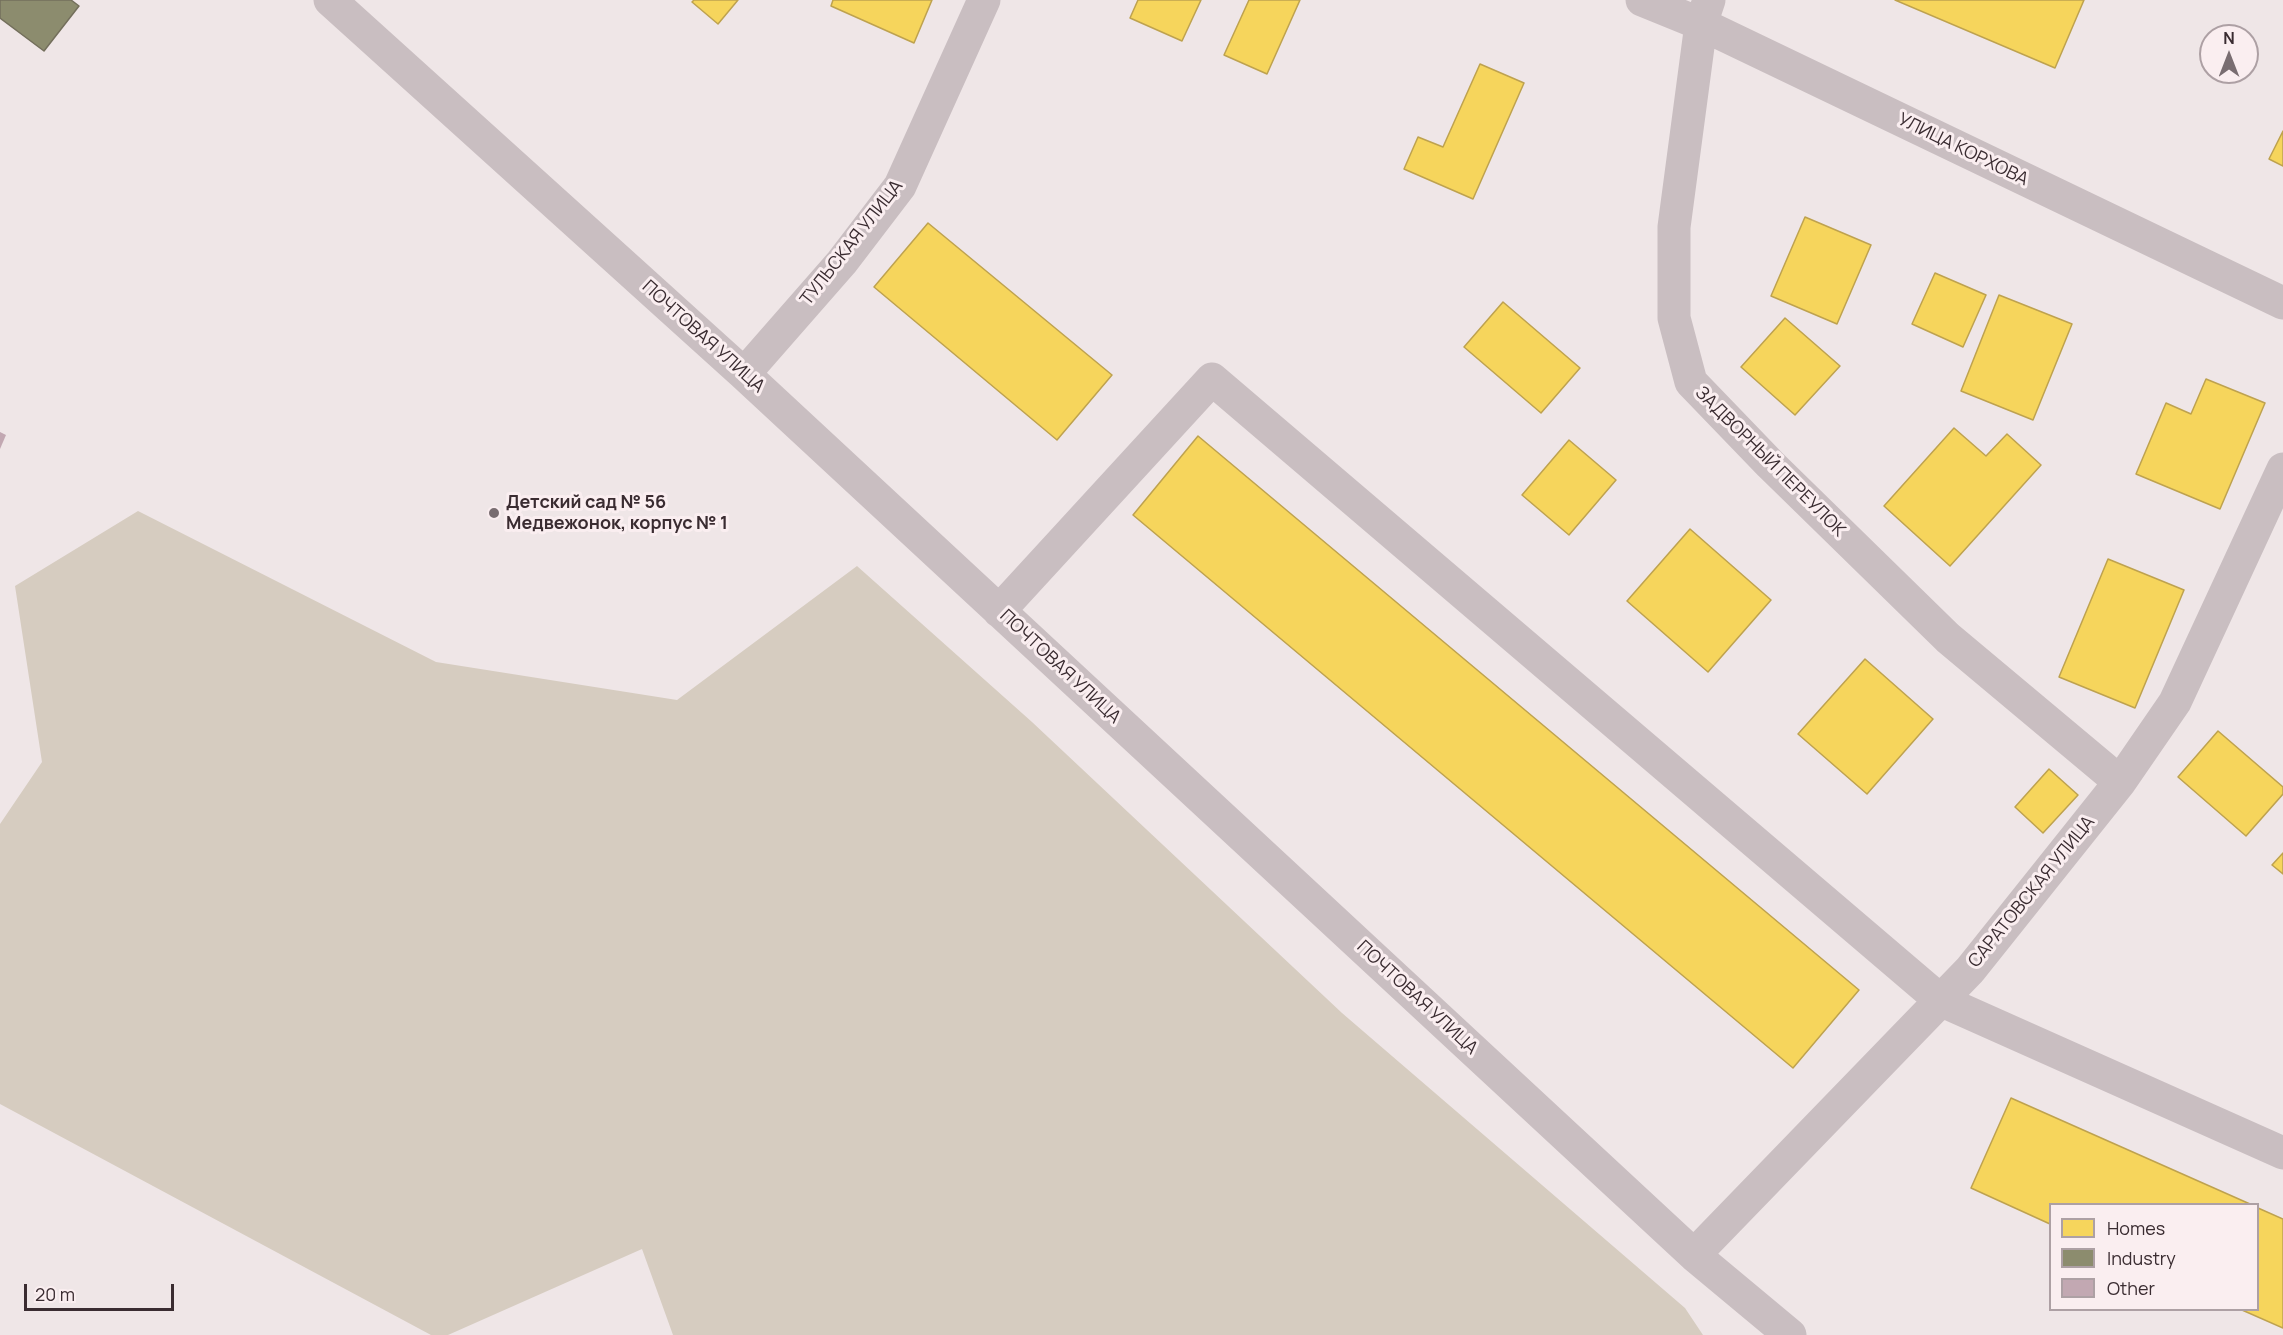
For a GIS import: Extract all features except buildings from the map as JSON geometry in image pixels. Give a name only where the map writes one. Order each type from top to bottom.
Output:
[{"type":"street","name":"ПОЧТОВАЯ УЛИЦА","points":[[330,0],[744,374],[1694,1255],[1790,1335]]},
{"type":"street","name":"ТУЛЬСКАЯ УЛИЦА","points":[[744,374],[842,262],[900,186],[984,0]]},
{"type":"street","name":"УЛИЦА КОРХОВА","points":[[1642,0],[1705,12],[2283,303]]},
{"type":"street","name":"ЗАДВОРНЫЙ ПЕРЕУЛОК","points":[[1705,12],[1674,227],[1674,318],[1691,382],[1770,464],[1948,638],[2120,782]]},
{"type":"street","points":[[999,611],[1212,379],[1940,1000],[2283,1154]]},
{"type":"street","name":"САРАТОВСКАЯ УЛИЦА","points":[[1694,1255],[1970,970],[2120,782],[2175,702],[2283,469]]},
{"type":"shaded area","points":[[138,511],[436,662],[677,700],[857,566],[1032,722],[1342,1013],[1685,1308],[1703,1335],[673,1335],[642,1249],[448,1335],[431,1335],[0,1104],[0,824],[42,762],[15,586]]},
{"type":"place","name":"Детский сад № 56 Медвежонок, корпус № 1","points":[[494,513]]}]
